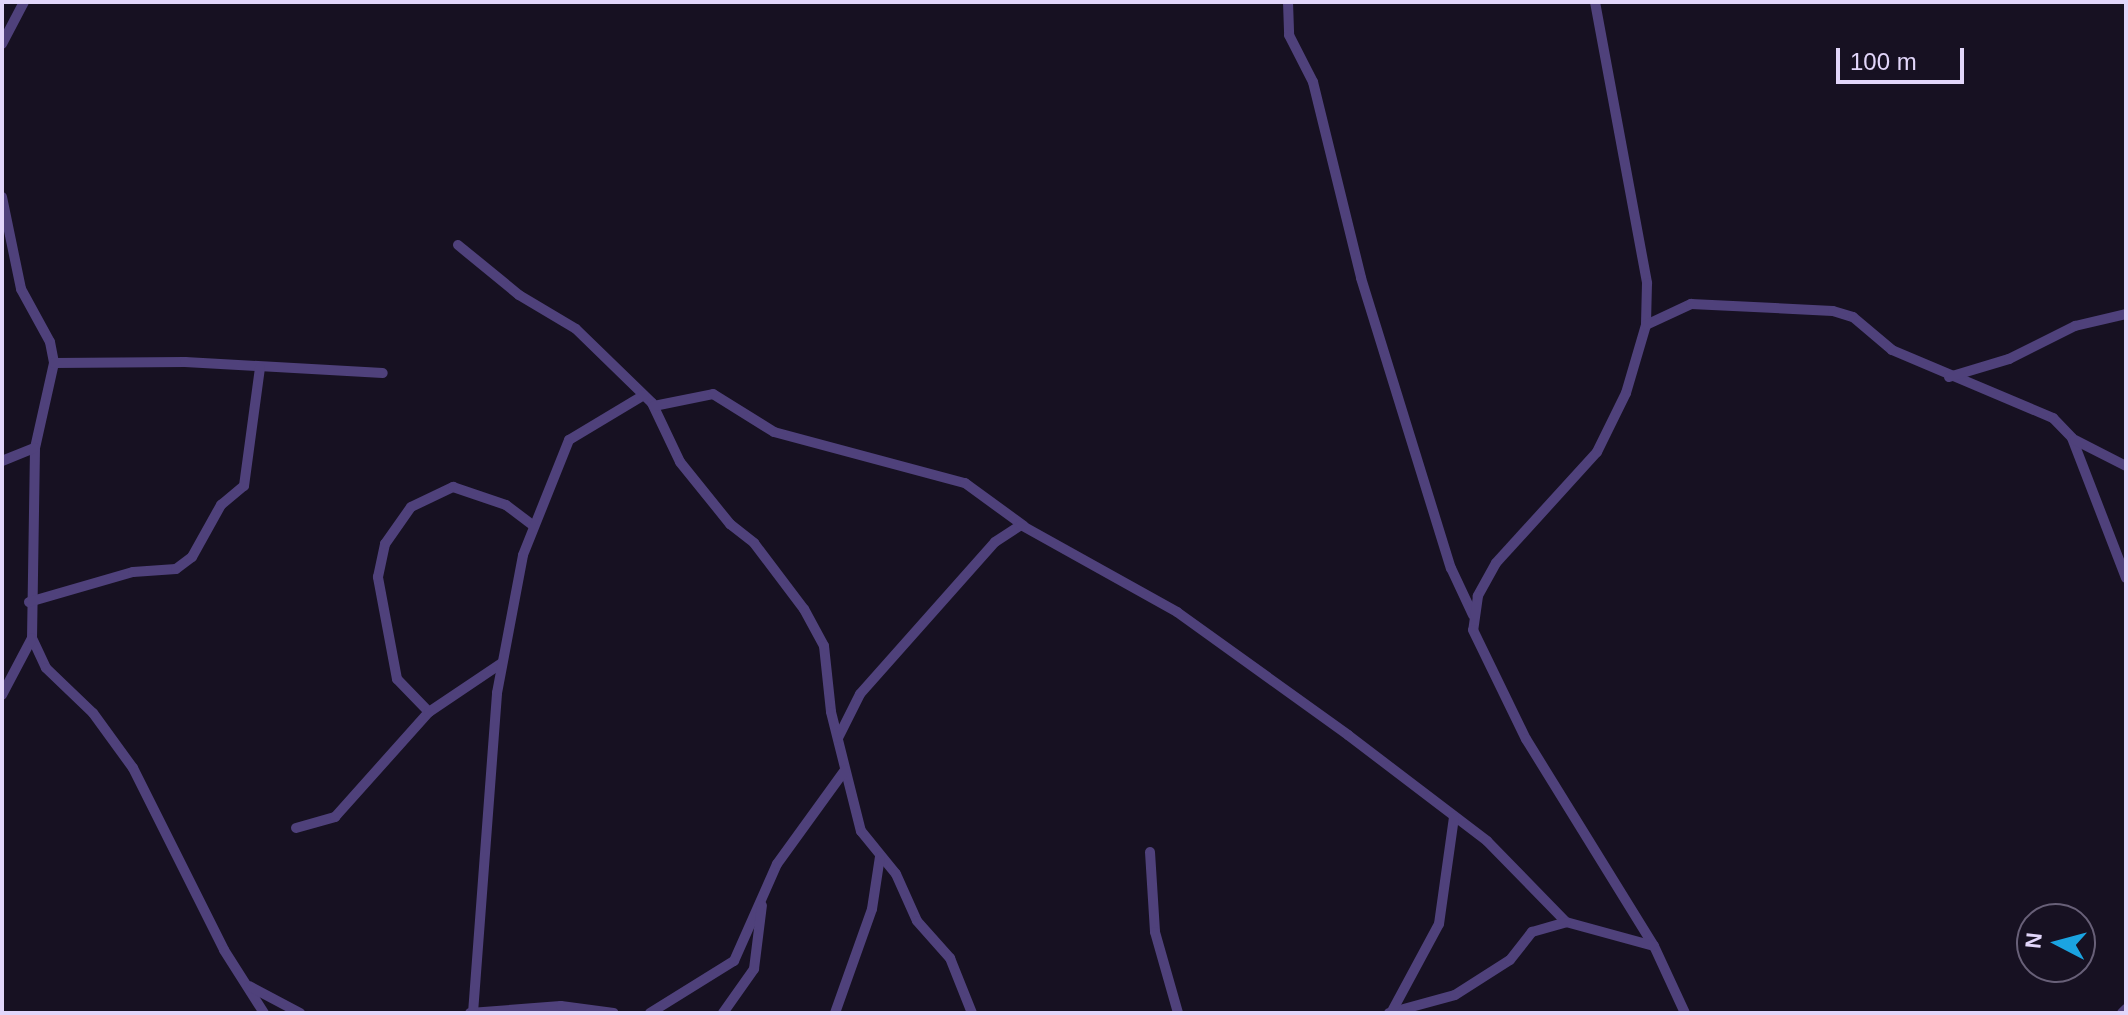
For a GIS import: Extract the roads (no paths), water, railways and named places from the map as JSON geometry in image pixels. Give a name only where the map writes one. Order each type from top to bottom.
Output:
[{"type":"street","points":[[2,44],[24,2]]},
{"type":"street","points":[[1288,2],[1289,35],[1313,82],[1361,278],[1451,568],[1473,615],[1488,670],[1654,946],[1685,1013]]},
{"type":"street","points":[[1473,615],[1496,563],[1597,452],[1626,393],[1646,325],[1647,283],[1592,2]]},
{"type":"street","points":[[2,197],[21,289],[50,342],[54,363],[35,448],[29,602],[32,638],[46,668],[93,713],[133,768],[264,1013]]},
{"type":"street","points":[[458,245],[519,295],[576,329],[644,395],[654,406],[680,462],[769,560],[817,628],[838,738],[861,831],[896,874],[917,921],[950,958],[972,1013]]},
{"type":"street","points":[[1646,325],[1691,304],[1833,311],[1853,317],[1892,350],[1949,377],[2053,418],[2072,438],[2126,466]]},
{"type":"street","points":[[1949,377],[2009,359],[2075,326],[2126,314]]},
{"type":"street","points":[[54,363],[383,373]]},
{"type":"street","points":[[29,602],[133,572],[176,569],[192,557],[221,505],[244,486],[260,368]]},
{"type":"street","points":[[654,406],[692,394],[713,394],[774,432],[965,483],[1024,526],[1177,612],[1508,860],[1566,922]]},
{"type":"street","points":[[614,1013],[561,1006],[472,1012],[502,663],[511,599],[533,525],[569,440],[644,395]]},
{"type":"street","points":[[2072,438],[2126,578]]},
{"type":"street","points":[[2,461],[35,448]]},
{"type":"street","points":[[429,712],[397,679],[378,577],[385,544],[411,507],[453,487],[506,505],[533,525]]},
{"type":"street","points":[[838,738],[860,694],[995,542],[1024,526]]},
{"type":"street","points":[[2,695],[32,638]]},
{"type":"street","points":[[296,828],[335,817],[429,712],[502,663]]},
{"type":"street","points":[[650,1013],[730,966],[785,851],[845,770]]},
{"type":"street","points":[[1390,1013],[1439,924],[1454,817]]},
{"type":"street","points":[[1150,852],[1155,932],[1178,1013]]},
{"type":"street","points":[[835,1013],[872,909],[880,857]]},
{"type":"street","points":[[723,1013],[754,969],[764,898]]},
{"type":"street","points":[[1390,1013],[1455,995],[1510,960],[1532,932],[1566,922],[1654,946]]},
{"type":"street","points":[[249,986],[300,1013]]}]
